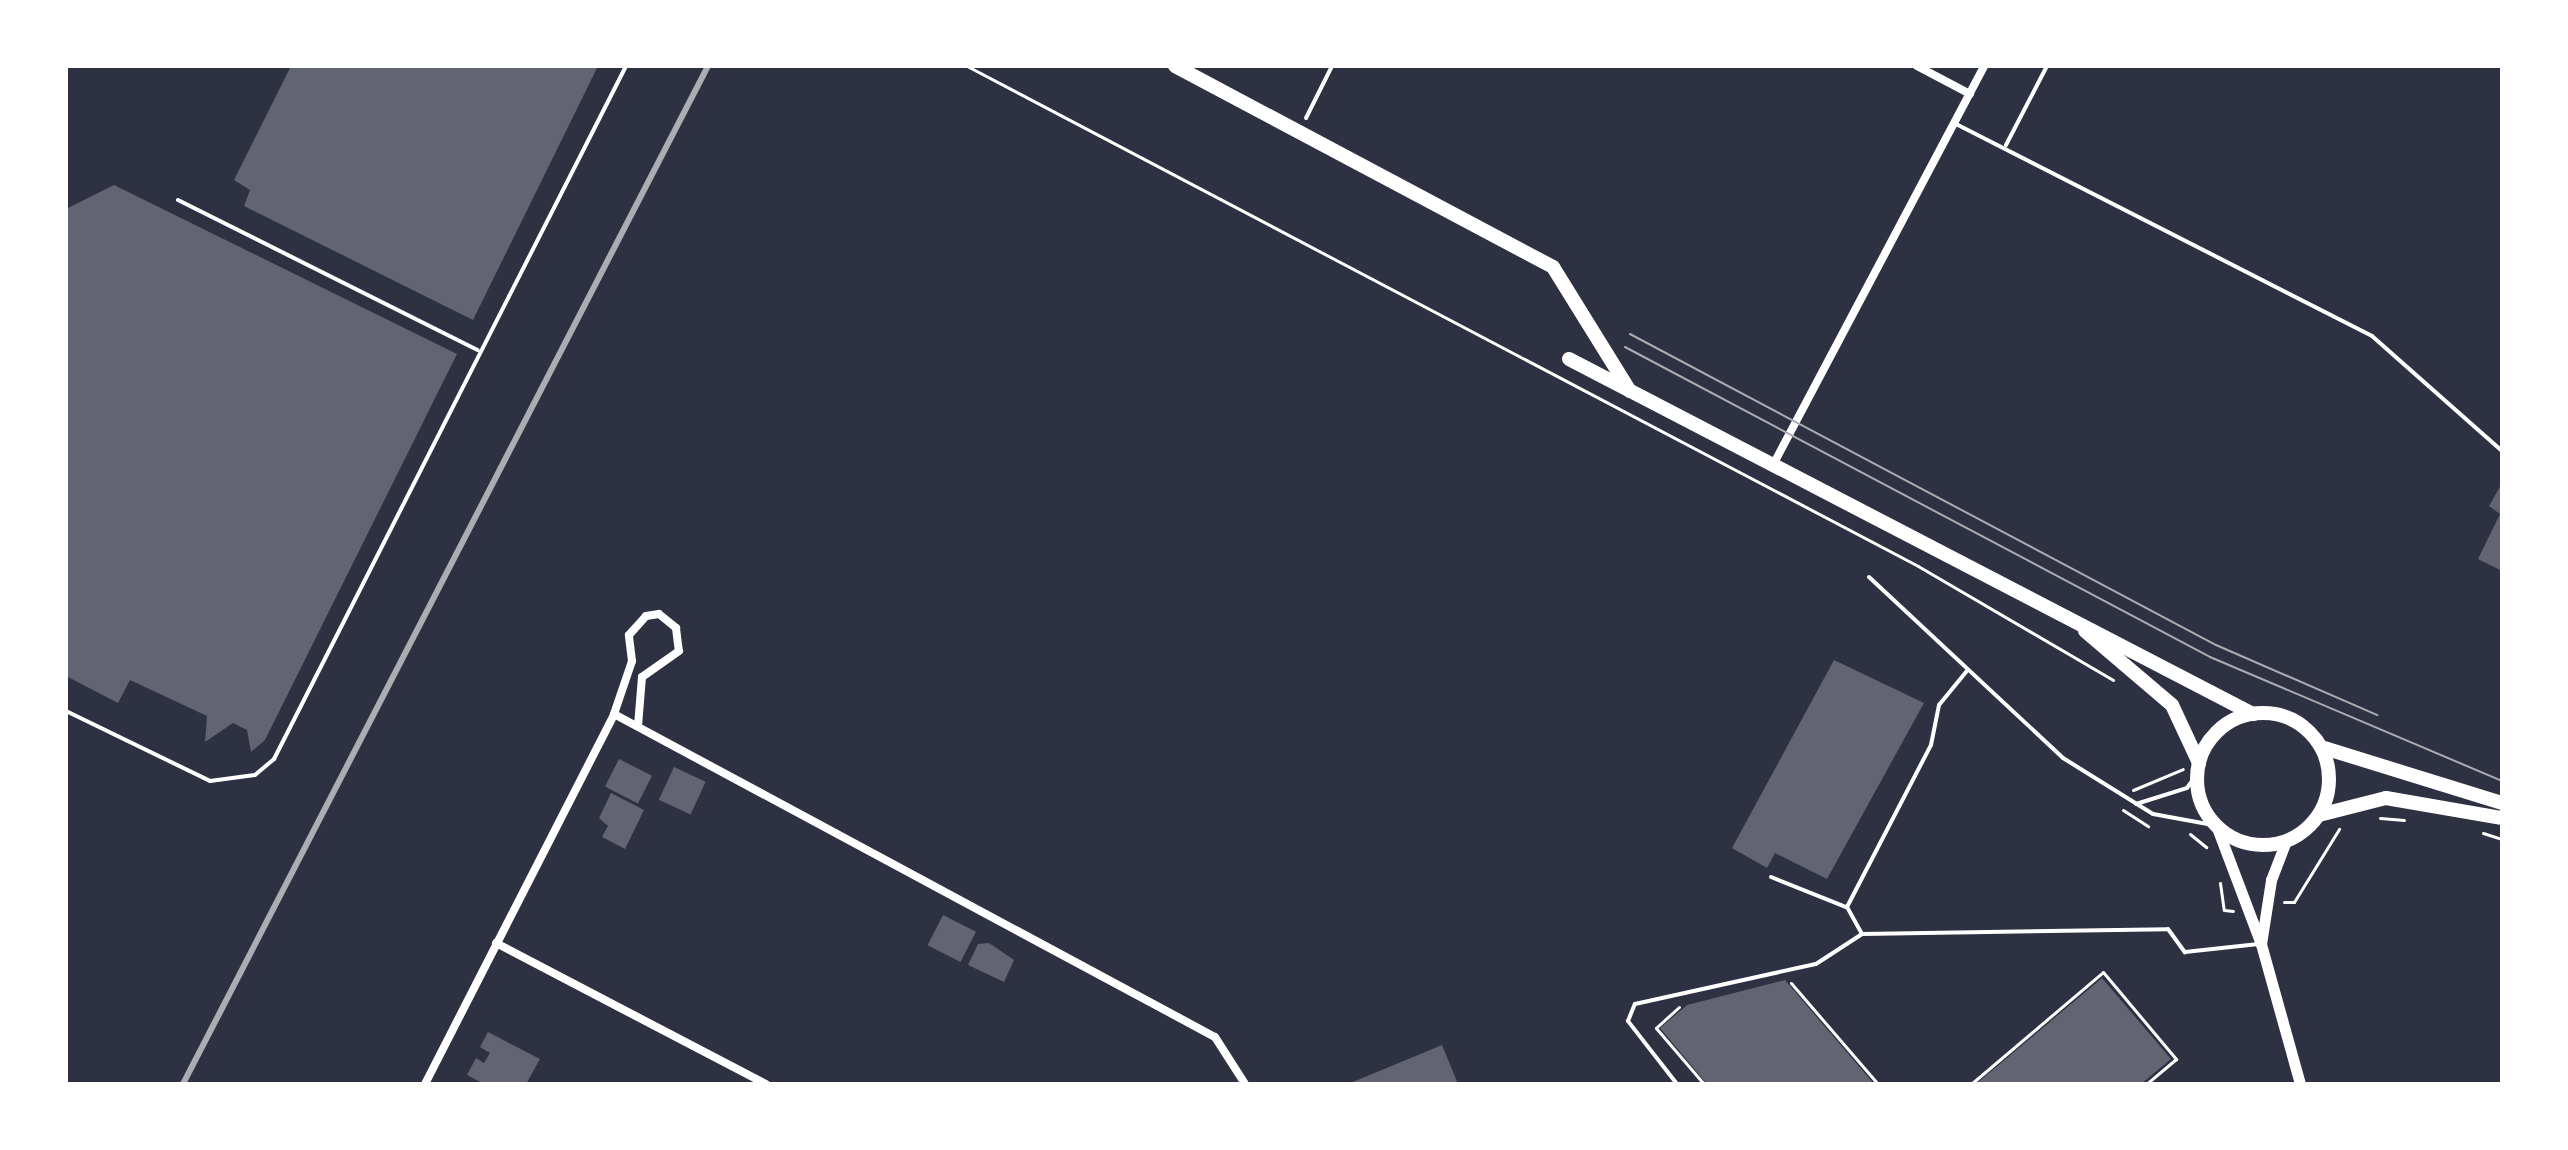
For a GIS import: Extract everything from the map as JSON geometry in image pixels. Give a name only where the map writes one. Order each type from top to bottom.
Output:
[{"type":"main road","points":[[1175,66],[1553,267],[1630,392]]},
{"type":"main road","points":[[1569,359],[2253,714],[2292,720],[2321,747],[2502,803]]},
{"type":"main road","points":[[2079,625],[2172,705],[2194,766],[2203,807],[2216,825],[2248,844],[2286,841],[2319,815],[2386,798],[2502,818]]},
{"type":"main road","points":[[2194,766],[2219,730],[2253,714]]},
{"type":"main road","points":[[2319,815],[2329,789],[2321,747]]},
{"type":"street","points":[[1917,66],[1970,94]]},
{"type":"street","points":[[1773,465],[1984,66]]},
{"type":"street","points":[[425,1084],[614,714],[632,661],[629,635],[646,616],[670,619],[679,651],[642,677],[638,726]]},
{"type":"street","points":[[614,714],[1215,1037],[1245,1084]]},
{"type":"street","points":[[2216,825],[2261,944],[2300,1084]]},
{"type":"street","points":[[2261,944],[2271,880],[2286,841]]},
{"type":"street","points":[[496,943],[766,1084]]},
{"type":"lane","points":[[66,711],[210,781],[255,775],[274,759],[459,404],[478,350],[626,66]]},
{"type":"lane","points":[[1306,118],[1332,66]]},
{"type":"lane","points":[[2005,146],[2047,66]]},
{"type":"lane","points":[[1956,124],[2005,146],[2372,336],[2502,451]]},
{"type":"lane","points":[[178,200],[478,350]]},
{"type":"lane","points":[[1869,577],[1966,672],[2063,758],[2133,804],[2216,825]]},
{"type":"lane","points":[[1847,907],[1931,745],[1939,705],[1966,672]]},
{"type":"lane","points":[[2133,804],[2187,788],[2194,766]]},
{"type":"lane","points":[[1771,877],[1847,907],[1862,934]]},
{"type":"lane","points":[[1677,1084],[1628,1021],[1635,1004],[1816,964],[1862,934],[2168,929],[2185,952],[2261,944]]},
{"type":"path","points":[[967,66],[1918,566],[2128,688]]},
{"type":"path","points":[[2139,783],[2174,777],[2194,766]]},
{"type":"path","points":[[2122,814],[2162,828]]},
{"type":"path","points":[[2372,818],[2413,821]]},
{"type":"path","points":[[2277,902],[2294,902],[2322,847],[2348,822]]},
{"type":"path","points":[[2183,831],[2212,856]]},
{"type":"path","points":[[2476,832],[2502,839]]},
{"type":"path","points":[[2218,876],[2224,910]]},
{"type":"path","points":[[1971,1084],[2103,972],[2176,1059],[2146,1084]]},
{"type":"path","points":[[1787,978],[1878,1084]]},
{"type":"path","points":[[1684,1002],[1656,1028],[1704,1084]]},
{"type":"building","points":[[291,66],[598,66],[473,320],[244,206],[250,190],[234,180]]},
{"type":"building","points":[[114,185],[457,354],[265,740],[251,752],[247,730],[233,723],[205,742],[207,716],[130,680],[118,703],[66,676],[66,209]]},
{"type":"building","points":[[2502,483],[2502,571],[2478,559],[2500,514],[2489,506]]},
{"type":"building","points":[[1834,660],[1924,703],[1827,879],[1775,853],[1767,868],[1732,848]]},
{"type":"building","points":[[619,759],[652,776],[638,803],[605,787]]},
{"type":"building","points":[[674,767],[706,782],[691,814],[659,800]]},
{"type":"building","points":[[611,793],[644,810],[625,849],[602,837],[608,826],[599,818]]},
{"type":"building","points":[[943,915],[976,932],[961,962],[928,945]]},
{"type":"building","points":[[989,943],[1014,960],[1004,982],[968,965],[978,944]]},
{"type":"building","points":[[2102,978],[2171,1059],[2141,1084],[1976,1084]]},
{"type":"building","points":[[1785,980],[1874,1084],[1707,1084],[1660,1028],[1687,1005]]},
{"type":"building","points":[[488,1032],[540,1059],[526,1084],[484,1084],[467,1075],[476,1058],[484,1063],[490,1053],[480,1047]]},
{"type":"building","points":[[1442,1045],[1458,1084],[1348,1084]]},
{"type":"tram line","points":[[1630,334],[2216,645],[2377,715]]},
{"type":"tram line","points":[[1625,347],[2210,657],[2502,781]]},
{"type":"railway","points":[[183,1084],[708,66]]}]
